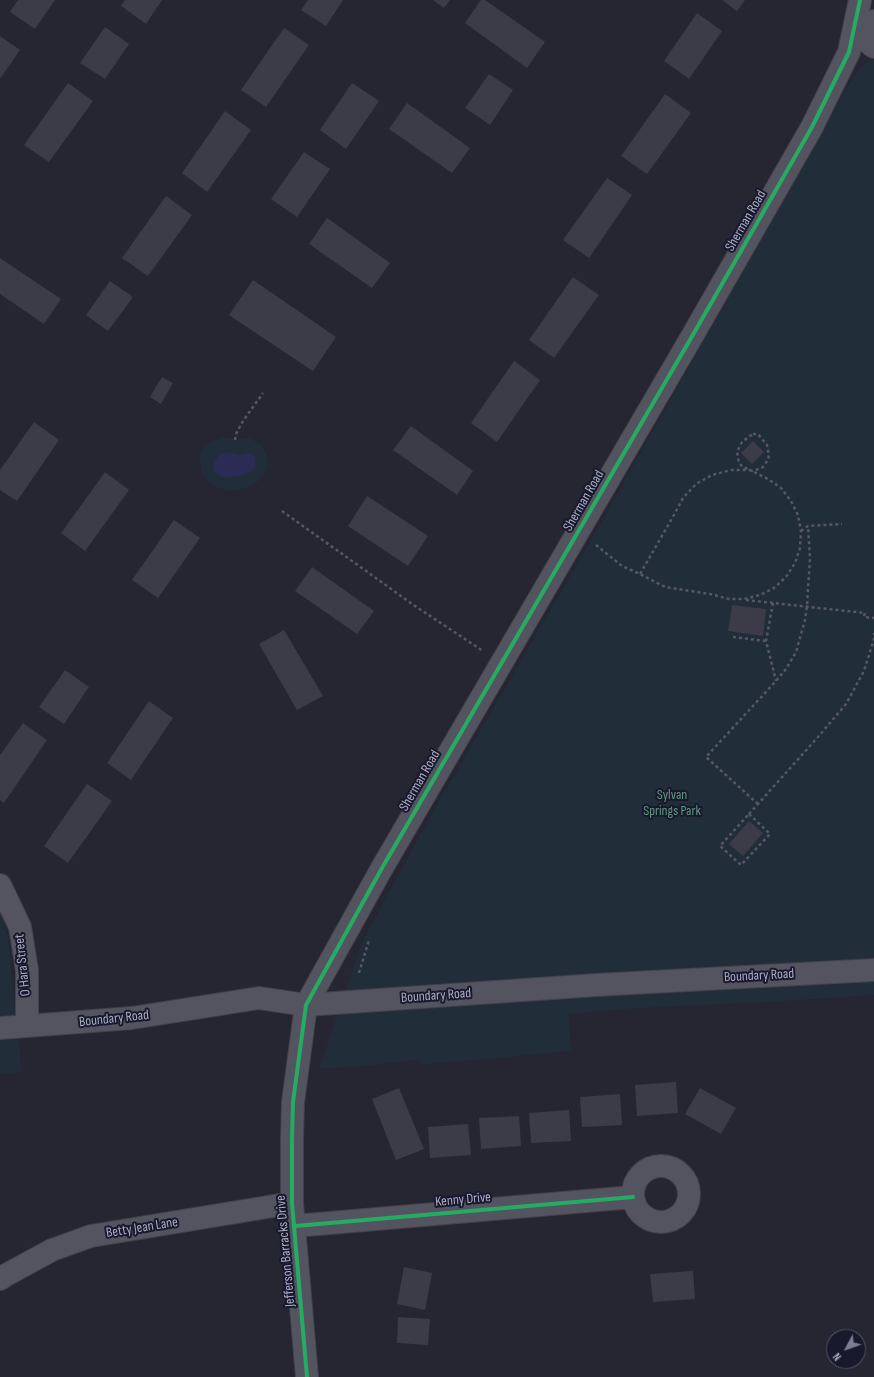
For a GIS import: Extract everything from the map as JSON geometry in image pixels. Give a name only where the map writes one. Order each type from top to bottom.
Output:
[{"type":"street","name":"Sherman Road","points":[[306,1005],[382,868],[686,347],[812,127],[850,52],[860,0]]},
{"type":"street","points":[[874,21],[855,32],[874,47]]},
{"type":"street","name":"O Hara Street","points":[[0,885],[20,927],[27,970],[27,1026]]},
{"type":"street","name":"Boundary Road","points":[[0,1028],[132,1018],[259,998],[306,1005],[596,985],[874,970]]},
{"type":"street","name":"Jefferson Barracks Drive","points":[[306,1005],[293,1102],[292,1203],[307,1377]]},
{"type":"street","name":"Kenny Drive","points":[[295,1226],[633,1197]]},
{"type":"street","name":"Betty Jean Lane","points":[[0,1279],[52,1250],[91,1236],[292,1203]]},
{"type":"path","points":[[236,440],[236,434],[243,421],[263,393]]},
{"type":"path","points":[[593,543],[622,566],[665,587],[710,594],[729,600],[744,599],[760,595],[774,588],[786,576],[795,563],[800,548],[801,531],[798,515],[791,501],[784,492],[768,479],[750,470],[743,467],[740,463],[737,452],[742,442],[753,434],[758,434],[769,450],[768,460],[762,468],[758,470],[750,470],[731,470],[712,475],[696,484],[683,498],[640,574]]},
{"type":"path","points":[[282,511],[415,606],[485,652]]},
{"type":"path","points":[[801,531],[808,526],[842,524]]},
{"type":"path","points":[[758,804],[706,757],[776,681],[786,669],[796,652],[805,620],[807,606],[810,558],[808,526]]},
{"type":"path","points":[[744,599],[865,613],[864,616],[874,618]]},
{"type":"path","points":[[773,603],[766,642],[776,681]]},
{"type":"path","points":[[749,814],[770,834],[741,865],[720,846],[846,704],[864,671],[874,639],[874,633]]},
{"type":"path","points":[[733,637],[766,642]]},
{"type":"path","points":[[360,972],[371,935]]},
{"type":"green space","name":"Sylvan Springs Park","points":[[871,59],[874,60],[874,995],[625,1009],[569,1014],[571,1051],[421,1065],[419,1060],[319,1069],[361,944],[431,815],[591,540],[852,79],[860,68]]},
{"type":"green space","points":[[224,437],[236,440],[250,438],[262,446],[266,454],[268,464],[264,475],[256,483],[247,488],[231,491],[219,488],[209,482],[202,474],[199,458],[201,451],[212,441]]},
{"type":"green space","points":[[0,913],[7,931],[22,1072],[0,1074]]},
{"type":"shaded area","points":[[227,452],[239,455],[248,453],[252,454],[255,458],[255,467],[252,471],[244,475],[228,478],[220,476],[215,472],[213,466],[214,462],[220,454]]},
{"type":"building","points":[[18,0],[55,0],[35,29],[10,12]]},
{"type":"building","points":[[125,0],[162,0],[146,24],[121,6]]},
{"type":"building","points":[[308,0],[343,0],[326,26],[301,10]]},
{"type":"building","points":[[433,0],[450,0],[444,8]]},
{"type":"building","points":[[481,0],[485,0],[545,42],[527,68],[465,23]]},
{"type":"building","points":[[722,0],[745,0],[737,11]]},
{"type":"building","points":[[697,13],[722,31],[689,79],[664,61]]},
{"type":"building","points":[[105,27],[129,44],[105,79],[80,63]]},
{"type":"building","points":[[284,28],[309,45],[266,107],[241,90]]},
{"type":"building","points":[[0,36],[20,50],[0,79]]},
{"type":"building","points":[[489,74],[513,90],[490,125],[465,108]]},
{"type":"building","points":[[68,83],[93,101],[49,162],[24,145]]},
{"type":"building","points":[[352,83],[379,101],[346,149],[320,130]]},
{"type":"building","points":[[665,94],[691,113],[647,174],[621,156]]},
{"type":"building","points":[[407,103],[470,148],[452,173],[389,129]]},
{"type":"building","points":[[225,111],[251,130],[207,192],[182,173]]},
{"type":"building","points":[[304,152],[330,169],[297,217],[271,199]]},
{"type":"building","points":[[607,178],[632,195],[589,258],[563,240]]},
{"type":"building","points":[[166,196],[192,215],[148,276],[122,258]]},
{"type":"building","points":[[327,218],[390,263],[372,288],[309,244]]},
{"type":"building","points":[[0,258],[61,299],[44,324],[0,294]]},
{"type":"building","points":[[573,277],[599,295],[554,358],[529,340]]},
{"type":"building","points":[[253,280],[336,337],[313,371],[229,315]]},
{"type":"building","points":[[110,281],[133,297],[108,331],[86,315]]},
{"type":"building","points":[[514,361],[540,380],[497,442],[471,423]]},
{"type":"building","points":[[162,377],[173,383],[161,404],[150,397]]},
{"type":"building","points":[[34,422],[59,440],[17,501],[0,490],[0,470]]},
{"type":"building","points":[[411,426],[473,471],[457,495],[393,450]]},
{"type":"building","points":[[753,441],[764,452],[752,464],[741,453]]},
{"type":"building","points":[[105,472],[129,490],[85,551],[61,533]]},
{"type":"building","points":[[367,496],[428,536],[408,566],[348,526]]},
{"type":"building","points":[[174,520],[200,538],[158,598],[132,580]]},
{"type":"building","points":[[312,567],[374,611],[357,634],[295,591]]},
{"type":"building","points":[[732,605],[766,609],[763,636],[728,631]]},
{"type":"building","points":[[284,630],[323,696],[297,710],[259,644]]},
{"type":"building","points":[[65,670],[89,687],[64,724],[39,707]]},
{"type":"building","points":[[149,701],[173,718],[131,780],[107,763]]},
{"type":"building","points":[[23,723],[47,740],[4,803],[0,800],[0,755]]},
{"type":"building","points":[[87,784],[112,801],[68,863],[44,846]]},
{"type":"building","points":[[749,821],[763,833],[743,856],[729,844]]},
{"type":"building","points":[[676,1082],[678,1113],[637,1116],[635,1085]]},
{"type":"building","points":[[399,1088],[424,1149],[396,1160],[372,1099]]},
{"type":"building","points":[[700,1088],[736,1108],[721,1134],[685,1114]]},
{"type":"building","points":[[620,1094],[622,1125],[582,1127],[580,1097]]},
{"type":"building","points":[[569,1110],[571,1141],[531,1143],[529,1113]]},
{"type":"building","points":[[519,1116],[521,1146],[481,1149],[479,1118]]},
{"type":"building","points":[[468,1124],[471,1155],[430,1158],[428,1127]]},
{"type":"building","points":[[404,1267],[432,1273],[425,1310],[397,1304]]},
{"type":"building","points":[[693,1271],[695,1299],[653,1302],[650,1274]]},
{"type":"building","points":[[398,1317],[430,1319],[428,1345],[397,1343]]},
{"type":"cycle path","points":[[307,1377],[292,1203],[293,1102],[306,1005],[382,868],[694,333],[812,127],[849,52],[860,0]]},
{"type":"cycle path","points":[[295,1226],[633,1197]]}]
